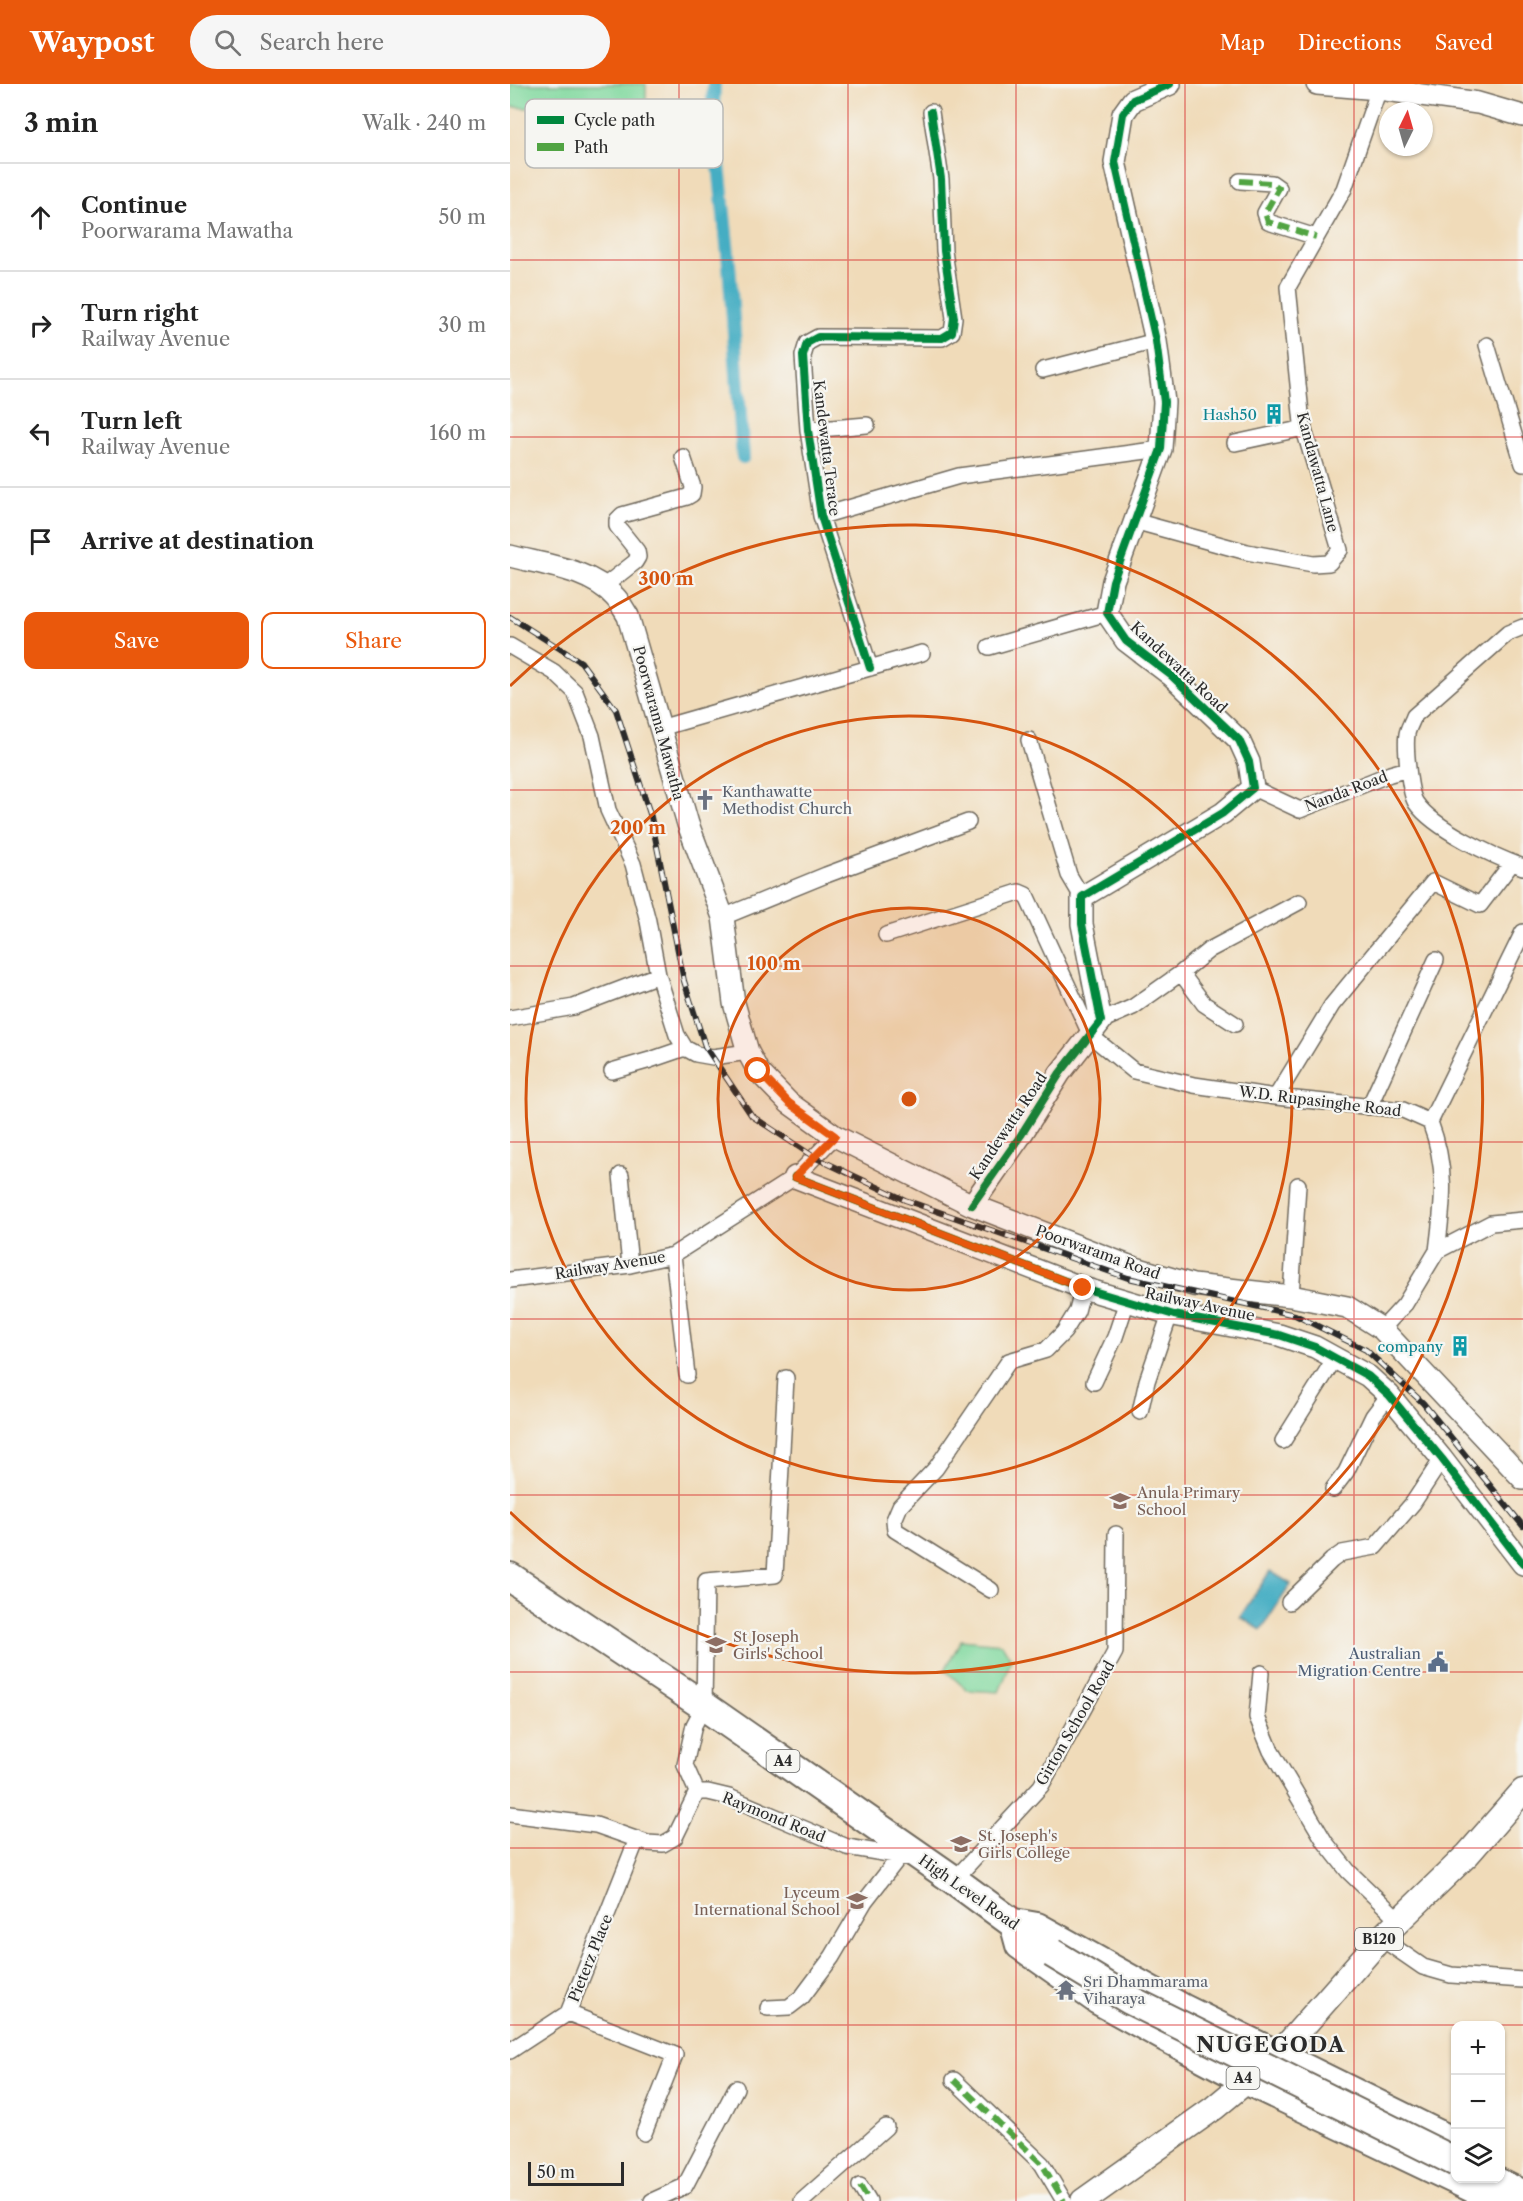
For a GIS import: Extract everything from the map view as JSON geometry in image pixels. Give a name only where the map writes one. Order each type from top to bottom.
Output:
[{"type":"highway","name":"High Level Road","points":[[510,1577],[704,1706],[912,1858],[954,1880],[1052,1953],[1130,2000],[1451,2160]]},
{"type":"highway","name":"A4","points":[[1451,2141],[1182,2008],[1037,1928],[1014,1923],[1020,1945],[1098,2000],[1167,2038],[1243,2085],[1317,2112],[1501,2195]]},
{"type":"highway","points":[[1167,2038],[1182,2008]]},
{"type":"highway","points":[[1317,2112],[1331,2080]]},
{"type":"highway","points":[[1505,2168],[1523,2177]]},
{"type":"main road","name":"B120","points":[[1083,2201],[1243,2085],[1278,2055],[1398,1919],[1468,1854],[1523,1791]]},
{"type":"street","points":[[989,647],[1107,613],[1113,580],[1161,449],[1164,402],[1156,341],[1115,162],[1123,114],[1133,100],[1170,84]]},
{"type":"street","points":[[1317,84],[1379,89],[1478,103],[1523,116]]},
{"type":"street","name":"Kandawatta Lane","points":[[1134,520],[1246,552],[1313,564],[1329,563],[1340,550],[1304,428],[1288,287],[1344,189],[1379,89]]},
{"type":"street","name":"Kandewatta Terace","points":[[870,668],[821,516],[808,430],[803,356],[807,343],[818,337],[942,338],[952,332],[954,318],[944,250],[941,179],[931,111]]},
{"type":"street","points":[[1240,181],[1272,183],[1279,189],[1265,213],[1268,222],[1316,237]]},
{"type":"street","points":[[1043,370],[1156,341]]},
{"type":"street","points":[[1487,345],[1523,464]]},
{"type":"street","points":[[808,430],[867,425]]},
{"type":"street","points":[[1235,443],[1304,428]]},
{"type":"street","name":"Kandewatta Terace","points":[[821,516],[959,476],[1161,449]]},
{"type":"street","points":[[603,587],[635,562],[638,557],[637,551],[616,526],[617,520],[622,515],[692,494],[693,487],[683,457]]},
{"type":"street","name":"Poorwarama Mawatha","points":[[510,556],[568,571],[594,581],[615,596],[628,616],[637,640],[688,825],[723,918],[734,1003],[748,1052],[758,1071],[789,1103],[835,1136]]},
{"type":"street","name":"Kandewatta Road","points":[[1107,613],[1126,641],[1172,676],[1239,740],[1249,762],[1253,788]]},
{"type":"street","name":"Nanda Road","points":[[1518,865],[1469,844],[1438,823],[1415,802],[1408,769],[1407,733],[1414,716],[1508,633],[1523,627]]},
{"type":"street","points":[[510,646],[555,672],[575,692],[592,736],[608,810],[633,864],[648,921],[658,975],[677,1035],[685,1048],[696,1054],[713,1057],[748,1052]]},
{"type":"street","points":[[660,728],[922,654]]},
{"type":"street","points":[[1029,740],[1069,875],[1082,897],[1083,924],[1096,1028]]},
{"type":"street","name":"Nanda Road","points":[[1253,788],[1300,810],[1408,769]]},
{"type":"street","points":[[1082,897],[1223,813],[1253,788]]},
{"type":"street","points":[[723,918],[826,875],[968,822]]},
{"type":"street","points":[[1276,1097],[1332,1005],[1433,882],[1480,905],[1518,865]]},
{"type":"street","points":[[886,935],[1019,892],[1026,895],[1096,1028]]},
{"type":"street","points":[[1096,1028],[1133,1007],[1209,950],[1299,902]]},
{"type":"street","points":[[1382,1329],[1405,1304],[1437,1251],[1444,1188],[1439,1145],[1430,1122],[1523,932]]},
{"type":"street","points":[[1369,1107],[1436,960]]},
{"type":"street","points":[[1181,973],[1204,1004],[1235,1024]]},
{"type":"street","points":[[510,1018],[574,1007],[658,975]]},
{"type":"street","name":"Kandewatta Road","points":[[972,1205],[1021,1135],[1060,1073],[1096,1028]]},
{"type":"street","name":"W.D. Rupasinghe Road","points":[[1096,1028],[1134,1071],[1194,1085],[1276,1097],[1403,1110],[1430,1122]]},
{"type":"street","points":[[612,1071],[685,1048]]},
{"type":"street","name":"Poorwarama Road","points":[[835,1136],[972,1205],[1129,1266],[1193,1285],[1291,1296],[1347,1307],[1382,1329],[1523,1479]]},
{"type":"street","name":"Railway Avenue","points":[[510,1280],[630,1265],[673,1256],[795,1177],[835,1136]]},
{"type":"street","points":[[621,1175],[630,1265]]},
{"type":"street","name":"Railway Avenue","points":[[795,1177],[1083,1288],[1170,1314],[1279,1335],[1315,1347],[1368,1376],[1389,1395],[1523,1564]]},
{"type":"street","points":[[1291,1296],[1298,1185]]},
{"type":"street","points":[[1437,1251],[1491,1223],[1523,1220]]},
{"type":"street","points":[[673,1256],[687,1375]]},
{"type":"street","points":[[991,1590],[895,1530],[894,1520],[900,1506],[936,1468],[1009,1361],[1046,1350],[1064,1332],[1077,1311],[1083,1288]]},
{"type":"street","points":[[1094,1382],[1115,1337],[1127,1301]]},
{"type":"street","points":[[1140,1412],[1150,1373],[1170,1314]]},
{"type":"street","points":[[1283,1441],[1335,1358]]},
{"type":"street","points":[[510,1814],[596,1825],[647,1843],[663,1844],[675,1837],[697,1792],[685,1765],[694,1725],[704,1706],[706,1581],[775,1575],[786,1378]]},
{"type":"street","points":[[1333,1489],[1346,1472],[1373,1416],[1389,1395]]},
{"type":"street","points":[[1289,1602],[1337,1556],[1375,1547],[1413,1503],[1442,1459]]},
{"type":"street","name":"Girton School Road","points":[[954,1880],[1041,1786],[1115,1652],[1116,1534]]},
{"type":"street","points":[[1261,1673],[1257,1717],[1271,1751],[1325,1842],[1348,1871],[1398,1919]]},
{"type":"street","name":"Raymond Road","points":[[697,1792],[729,1797],[847,1847],[912,1858]]},
{"type":"street","name":"Pieterz Place","points":[[510,2050],[568,2013],[637,1839]]},
{"type":"street","points":[[768,2008],[789,2007],[802,1997],[832,1958],[865,1901],[912,1858]]},
{"type":"street","points":[[1381,1938],[1423,1967],[1451,1975],[1523,1980]]},
{"type":"street","points":[[568,2013],[675,2055],[644,2133]]},
{"type":"street","points":[[954,2080],[1042,2164],[1064,2201]]},
{"type":"street","points":[[652,2201],[685,2186],[736,2088]]},
{"type":"street","points":[[802,2201],[886,2127]]},
{"type":"street","points":[[860,2186],[869,2201]]},
{"type":"green space","points":[[510,84],[646,84],[646,99],[525,99],[525,108],[510,107]]},
{"type":"green space","points":[[961,1640],[1002,1644],[1011,1659],[999,1692],[967,1690],[945,1670]]},
{"type":"water","points":[[1270,1571],[1291,1584],[1261,1630],[1240,1617]]},
{"type":"waterway","points":[[713,99],[714,84]]},
{"type":"waterway","points":[[719,168],[743,457]]},
{"type":"railway","points":[[510,617],[581,662],[616,710],[651,817],[684,981],[705,1046],[752,1116],[814,1157],[905,1200],[1128,1278],[1295,1315],[1366,1350],[1423,1403],[1523,1526]]},
{"type":"marked path","points":[[1240,181],[1272,183],[1279,188],[1265,213],[1268,222],[1316,237]]},
{"type":"marked path","points":[[954,2080],[1042,2164],[1064,2201]]},
{"type":"marked path","points":[[860,2186],[869,2201]]},
{"type":"cycle path","points":[[972,1205],[1021,1135],[1060,1073],[1101,1021],[1082,924],[1082,897],[1223,813],[1253,788],[1249,762],[1239,740],[1172,676],[1126,641],[1107,613],[1113,581],[1161,449],[1164,402],[1156,341],[1115,162],[1123,114],[1133,100],[1170,84]]},
{"type":"cycle path","points":[[870,668],[821,516],[808,430],[803,356],[807,343],[818,337],[942,338],[952,332],[954,318],[944,251],[941,179],[931,112]]},
{"type":"cycle path","points":[[795,1177],[1083,1288],[1174,1315],[1279,1335],[1315,1347],[1368,1376],[1389,1395],[1523,1564]]},
{"type":"place","name":"Hash50","points":[[1274,414]]},
{"type":"place","name":"Kanthawatte Methodist Church","points":[[705,800]]},
{"type":"place","name":"company","points":[[1460,1346]]},
{"type":"place","name":"Anula Primary School","points":[[1120,1501]]},
{"type":"place","name":"St Joseph Girls' School","points":[[716,1645]]},
{"type":"place","name":"Australian Migration Centre","points":[[1438,1662]]},
{"type":"place","name":"St. Joseph's Girls College","points":[[961,1844]]},
{"type":"place","name":"Lyceum International School","points":[[857,1901]]},
{"type":"place","name":"Sri Dhammarama Viharaya","points":[[1066,1990]]},
{"type":"district","name":"NUGEGODA","points":[[1271,2044]]},
{"type":"route","points":[[758,1071],[789,1103],[835,1136],[795,1177],[1083,1288]]}]
